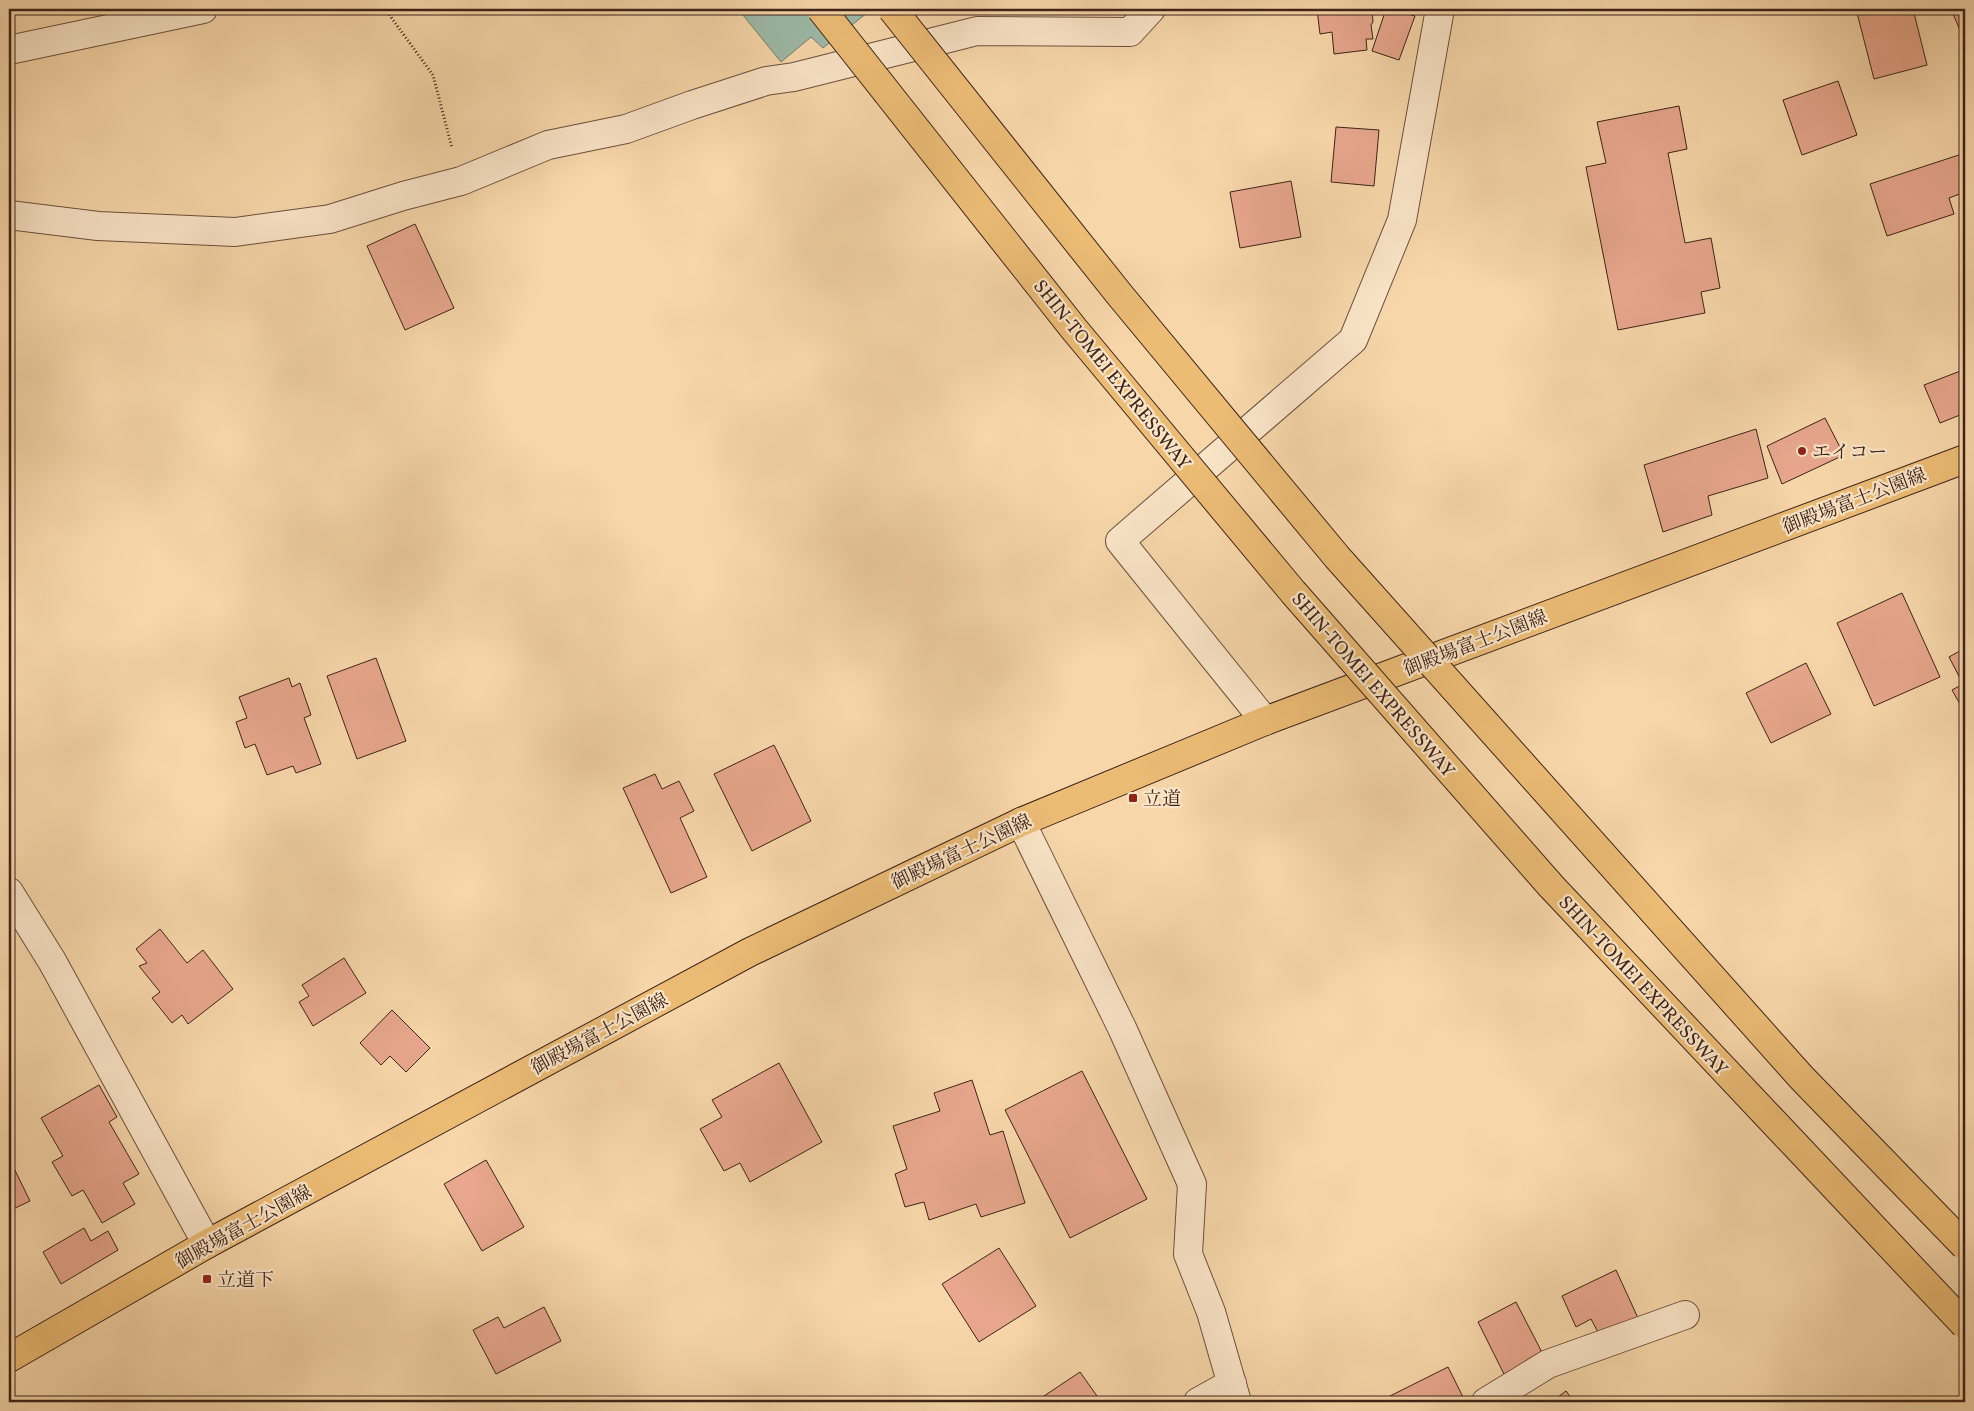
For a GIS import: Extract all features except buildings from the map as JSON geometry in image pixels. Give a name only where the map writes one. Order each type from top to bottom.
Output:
[{"type":"main road","name":"SHIN-TOMEI EXPRESSWAY","points":[[821,9],[1074,329],[1300,599],[1558,894],[1965,1325]]},
{"type":"main road","points":[[892,9],[1119,294],[1337,558],[1801,1076],[1965,1246]]},
{"type":"main road","name":"御殿場富士公園線","points":[[9,1358],[208,1244],[750,952],[1021,822],[1264,721],[1965,459]]},
{"type":"street","points":[[9,50],[202,9]]},
{"type":"street","points":[[9,215],[98,226],[235,232],[330,219],[403,196],[461,181],[548,145],[626,129],[692,104],[766,81],[794,76],[977,31],[1130,32],[1150,9]]},
{"type":"street","points":[[1264,721],[1120,541],[1353,340],[1402,220],[1440,9]]},
{"type":"street","points":[[1021,822],[1122,1028],[1192,1184],[1188,1254],[1210,1312],[1234,1393],[1198,1402]]},
{"type":"street","points":[[9,892],[52,961],[208,1244]]},
{"type":"street","points":[[1486,1402],[1548,1364],[1685,1315]]},
{"type":"path","points":[[385,9],[433,75],[461,181]]},
{"type":"shaded area","points":[[738,9],[872,9],[823,48],[811,37],[781,62]]},
{"type":"place","name":"エイコー","points":[[1802,451]]},
{"type":"place","name":"立道","points":[[1133,798]]},
{"type":"place","name":"立道下","points":[[207,1279]]}]
